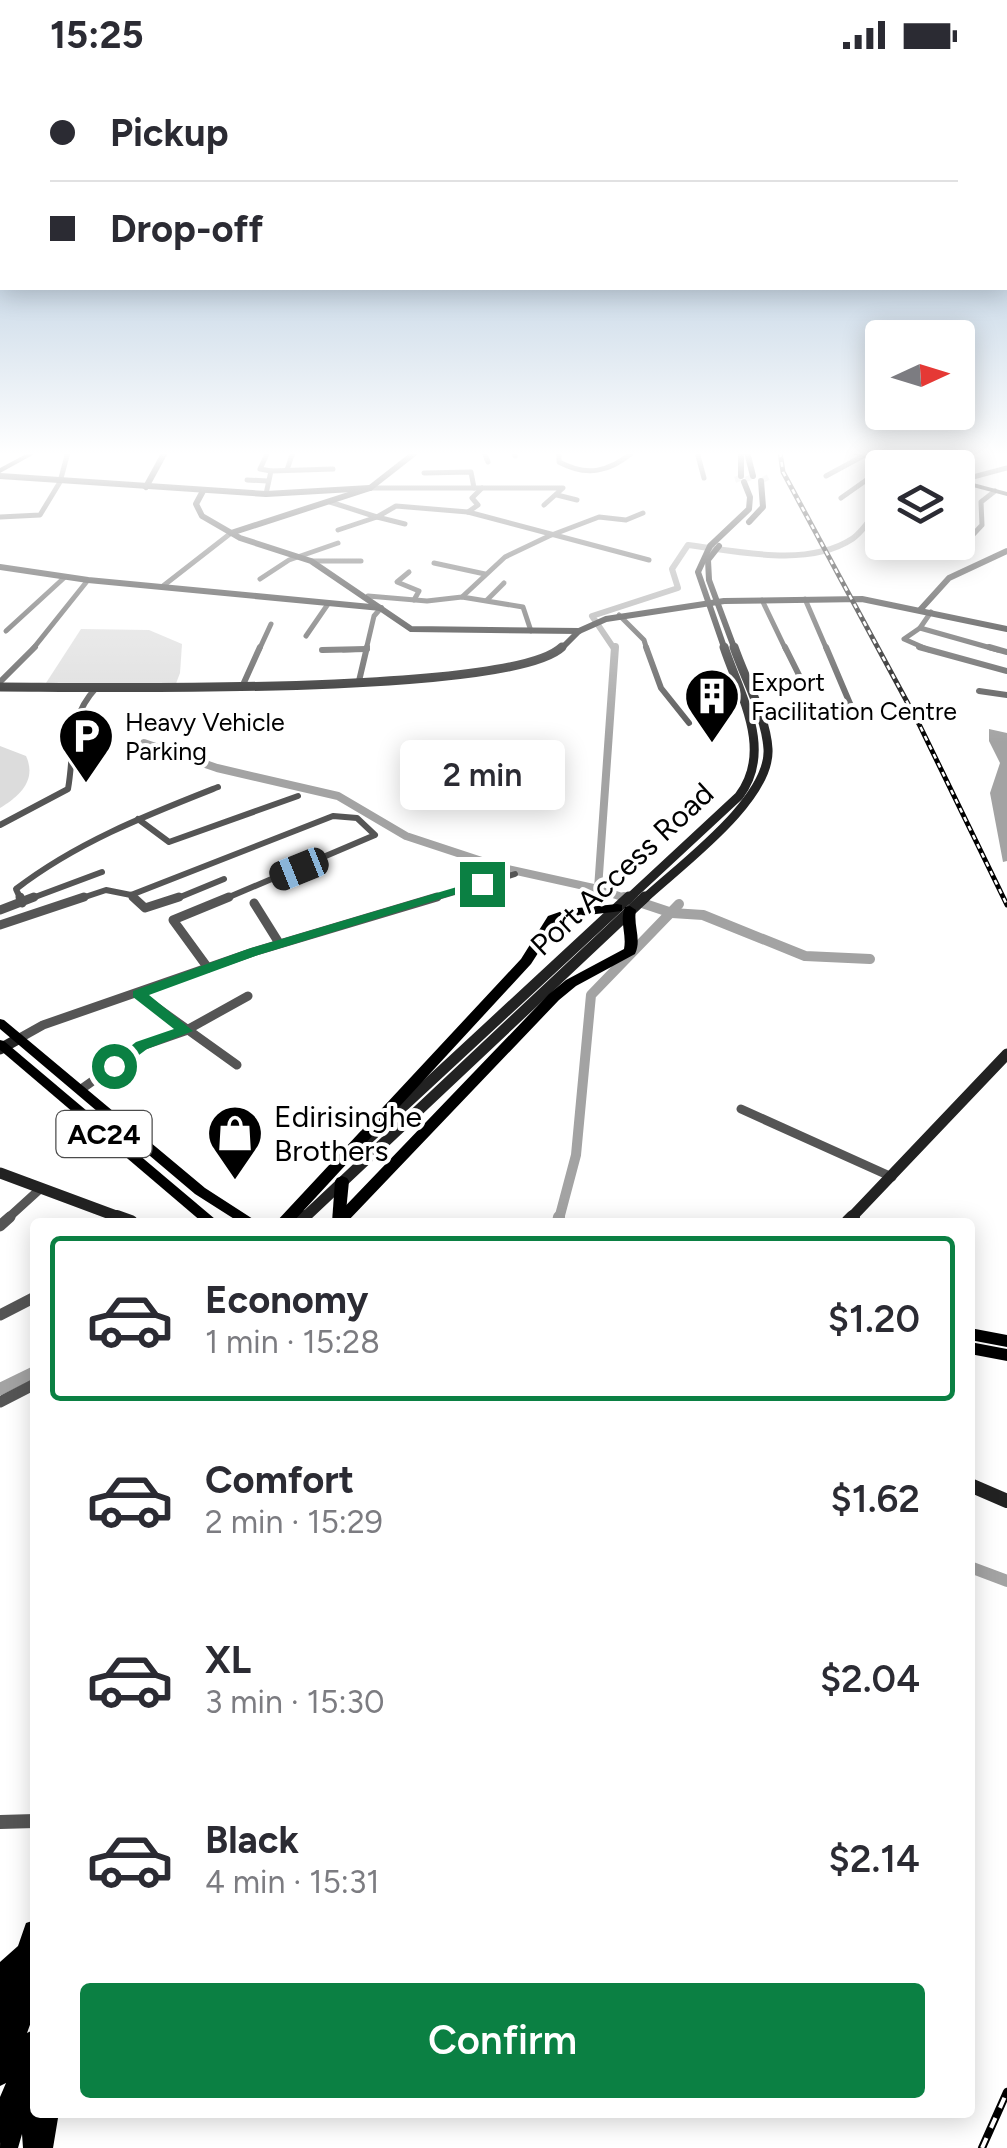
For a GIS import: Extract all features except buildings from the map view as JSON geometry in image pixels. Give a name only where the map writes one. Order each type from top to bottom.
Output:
[{"type":"highway","points":[[286,1218],[526,961],[549,922],[560,916],[624,909],[633,938],[630,951],[554,998],[342,1218]]},
{"type":"highway","points":[[560,916],[588,916],[629,932]]},
{"type":"highway","points":[[0,2025],[30,1945]]},
{"type":"highway","points":[[0,1980],[30,1949]]},
{"type":"highway","points":[[0,2073],[30,1991]]},
{"type":"highway","points":[[0,2130],[30,2054]]},
{"type":"highway","points":[[37,2148],[44,2118]]},
{"type":"main road","points":[[279,549],[311,561],[368,596],[405,626],[422,631],[582,629]]},
{"type":"main road","name":"Port Access Road","points":[[624,909],[644,884],[739,796],[755,769],[754,735],[709,592],[707,554],[712,549]]},
{"type":"main road","points":[[920,610],[933,588],[950,574],[986,564],[1007,551]]},
{"type":"main road","points":[[0,567],[88,580],[381,608]]},
{"type":"main road","points":[[0,684],[242,687],[520,668],[552,657],[582,629],[619,615],[689,604],[762,600],[850,598],[1007,630]]},
{"type":"main road","name":"Port Access Road","points":[[286,1218],[609,922],[657,887],[750,799],[768,771],[766,735],[718,618]]},
{"type":"main road","name":"Port Access Road","points":[[304,1218],[609,922]]},
{"type":"main road","name":"AC24","points":[[0,1024],[200,1191],[242,1218]]},
{"type":"main road","points":[[1,1047],[18,1039]]},
{"type":"main road","name":"AC24","points":[[1,1047],[203,1218]]},
{"type":"main road","points":[[852,1218],[1007,1054]]},
{"type":"main road","points":[[0,1172],[120,1218]]},
{"type":"main road","points":[[338,1218],[342,1180]]},
{"type":"main road","points":[[975,1335],[1007,1341]]},
{"type":"main road","points":[[975,1349],[1007,1355]]},
{"type":"main road","points":[[975,1487],[1007,1501]]},
{"type":"main road","points":[[0,2088],[30,1965]]},
{"type":"main road","points":[[8,2148],[30,2054]]},
{"type":"main road","points":[[35,2118],[37,2148]]},
{"type":"street","points":[[163,586],[211,549]]},
{"type":"street","points":[[260,580],[319,549]]},
{"type":"street","points":[[462,597],[505,557],[521,549]]},
{"type":"street","points":[[602,549],[648,560]]},
{"type":"street","points":[[311,561],[361,561]]},
{"type":"street","points":[[434,563],[485,574]]},
{"type":"street","points":[[409,572],[397,582],[419,591],[414,600]]},
{"type":"street","points":[[6,631],[65,576]]},
{"type":"street","points":[[0,684],[38,644],[88,580]]},
{"type":"street","points":[[488,600],[504,583]]},
{"type":"street","points":[[368,596],[414,600],[462,597],[523,606],[530,630]]},
{"type":"street","points":[[805,599],[851,706]]},
{"type":"street","points":[[762,600],[802,683]]},
{"type":"street","points":[[306,636],[328,604]]},
{"type":"street","points":[[359,681],[374,616],[381,608]]},
{"type":"street","points":[[932,612],[920,628],[904,639],[912,645],[1007,671]]},
{"type":"street","points":[[619,615],[644,640],[661,688],[688,723]]},
{"type":"street","points":[[242,687],[270,624]]},
{"type":"street","points":[[920,628],[1007,652]]},
{"type":"street","points":[[322,650],[367,649]]},
{"type":"street","points":[[0,825],[68,789],[74,716],[96,688]]},
{"type":"street","points":[[980,691],[1007,696]]},
{"type":"street","points":[[22,903],[16,889],[37,871],[138,820],[218,787]]},
{"type":"street","points":[[138,820],[168,842],[298,796]]},
{"type":"street","points":[[131,896],[332,816],[350,814],[374,830],[376,835],[371,840],[174,920],[174,926],[208,968]]},
{"type":"street","points":[[0,910],[102,872]]},
{"type":"street","points":[[18,1039],[42,1025],[280,943],[515,874]]},
{"type":"street","points":[[0,925],[106,890],[131,896],[145,908],[153,908],[224,879]]},
{"type":"street","points":[[254,903],[280,943]]},
{"type":"street","points":[[138,994],[237,1065]]},
{"type":"street","points":[[80,1090],[142,1046],[185,1031],[248,996]]},
{"type":"street","points":[[742,1109],[892,1176]]},
{"type":"street","points":[[0,1226],[40,1189]]},
{"type":"street","points":[[0,1315],[30,1300]]},
{"type":"street","points":[[0,1402],[30,1387]]},
{"type":"street","points":[[0,1822],[30,1822]]},
{"type":"shaded area","points":[[81,629],[149,630],[182,644],[175,686],[46,683]]},
{"type":"shaded area","points":[[989,729],[1007,733],[1007,861],[1003,862],[990,793],[1000,763],[989,741]]},
{"type":"shaded area","points":[[0,746],[26,756],[29,773],[20,793],[0,808]]},
{"type":"waterway","points":[[615,650],[592,616],[678,588],[672,569],[685,549]]},
{"type":"waterway","points":[[718,549],[772,555],[830,549]]},
{"type":"waterway","points":[[598,889],[615,650]]},
{"type":"waterway","points":[[144,743],[217,768],[338,796],[406,836],[503,868],[598,889]]},
{"type":"waterway","points":[[598,889],[631,900]]},
{"type":"waterway","points":[[624,897],[671,913]]},
{"type":"waterway","points":[[671,913],[679,904]]},
{"type":"waterway","points":[[559,1218],[576,1155],[591,995],[671,913]]},
{"type":"waterway","points":[[671,913],[703,915],[805,956],[870,959]]},
{"type":"waterway","points":[[0,1389],[30,1374]]},
{"type":"waterway","points":[[975,1569],[1007,1581]]},
{"type":"railway","points":[[825,549],[919,724],[1007,905]]},
{"type":"railway","points":[[982,2148],[1007,2092]]},
{"type":"place","name":"Export Facilitation Centre","points":[[712,745]]},
{"type":"place","name":"Heavy Vehicle Parking","points":[[86,785]]},
{"type":"place","name":"Edirisinghe Brothers","points":[[235,1182]]},
{"type":"route","points":[[114,1066],[142,1046],[185,1031],[138,994],[231,959],[482,884]]}]
